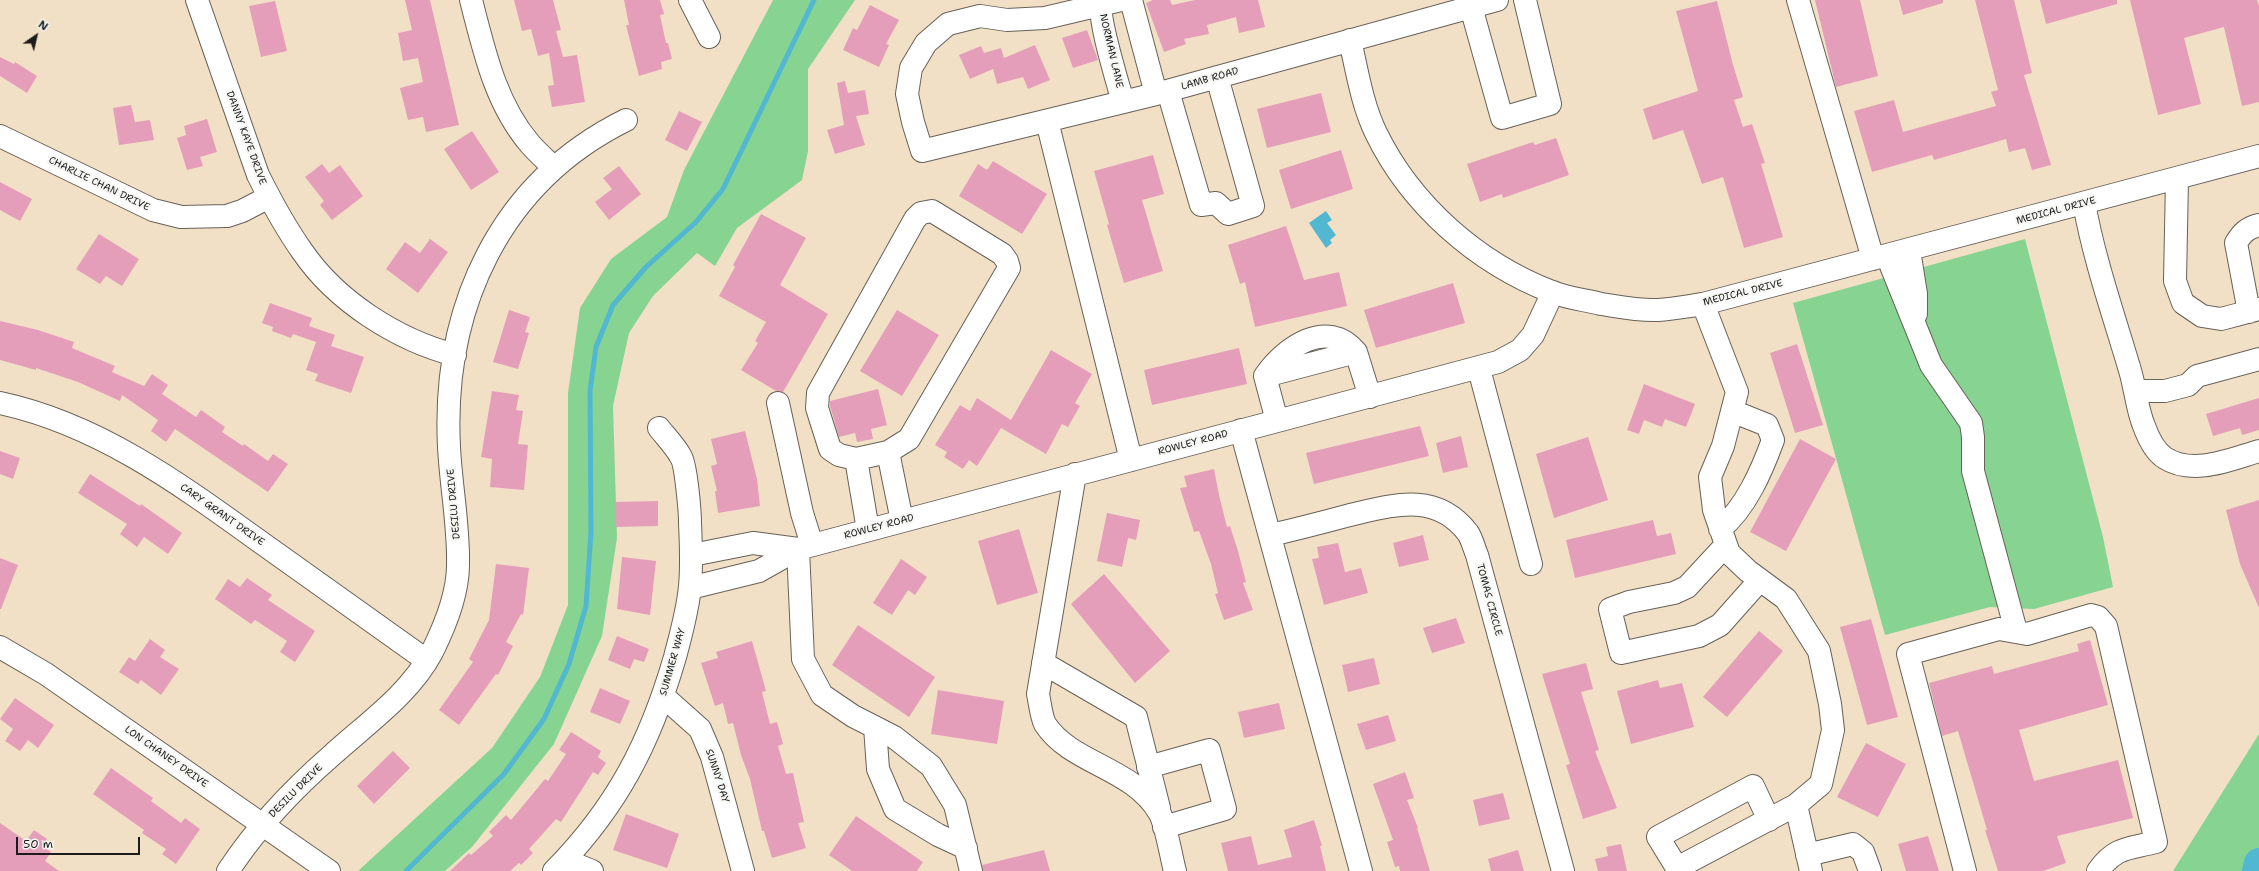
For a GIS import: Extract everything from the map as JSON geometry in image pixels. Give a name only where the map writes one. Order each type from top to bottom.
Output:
[{"type":"street","name":"DANNY KAYE DRIVE","points":[[197,0],[258,175],[269,197],[302,252],[323,277],[369,316],[425,345],[455,355]]},
{"type":"street","points":[[471,0],[491,74],[501,99],[530,143],[554,168]]},
{"type":"street","points":[[690,0],[709,37]]},
{"type":"street","points":[[1101,2],[1121,0]]},
{"type":"street","points":[[1132,0],[1142,43],[1162,92],[1201,205],[1216,203],[1228,214],[1254,206],[1217,77]]},
{"type":"street","name":"LAMB ROAD","points":[[1101,2],[1045,18],[1007,20],[980,16],[948,24],[926,43],[911,68],[907,94],[913,122],[922,151],[1162,92],[1350,40],[1469,3],[1497,0]]},
{"type":"street","points":[[1469,3],[1502,118],[1550,104],[1525,0]]},
{"type":"street","points":[[1798,0],[1880,257],[1904,299],[1916,325],[1931,365],[1971,423],[1973,436],[1973,471],[2016,631]]},
{"type":"street","name":"NORMAN LANE","points":[[1101,2],[1110,51],[1123,102]]},
{"type":"street","name":"MEDICAL DRIVE","points":[[1350,40],[1364,100],[1375,132],[1391,160],[1409,186],[1444,224],[1479,252],[1528,282],[1553,292],[1621,308],[1658,310],[1703,304],[2259,156]]},
{"type":"street","points":[[1110,51],[1142,43]]},
{"type":"street","name":"DESILU DRIVE","points":[[228,871],[262,824],[295,789],[382,713],[419,672],[426,660],[448,614],[458,567],[449,448],[448,410],[455,355],[471,291],[480,267],[500,230],[532,188],[554,168],[590,140],[626,120]]},
{"type":"street","points":[[1047,120],[1131,460]]},
{"type":"street","name":"CHARLIE CHAN DRIVE","points":[[0,136],[153,210],[181,217],[227,216],[242,211],[269,197]]},
{"type":"street","points":[[2177,179],[2175,281],[2183,303],[2202,316],[2221,319],[2254,311],[2251,274],[2236,243],[2241,234],[2250,228],[2259,225]]},
{"type":"street","points":[[2084,203],[2090,233],[2137,391],[2143,424],[2153,446],[2166,458],[2189,466],[2211,464],[2259,451]]},
{"type":"street","points":[[932,211],[1002,254],[1007,261],[1009,268],[909,439],[889,460],[857,467],[830,449],[817,408],[818,393],[915,219],[921,213],[932,211]]},
{"type":"street","points":[[1909,250],[1916,294],[1916,325]]},
{"type":"street","name":"ROWLEY ROAD","points":[[690,588],[759,571],[805,547],[1241,430],[1479,369],[1498,362],[1520,350],[1533,335],[1553,292]]},
{"type":"street","points":[[1703,304],[1737,392],[1723,446],[1710,477],[1714,510],[1729,553],[1760,580],[1786,599],[1819,651],[1830,704],[1833,730],[1821,784],[1796,805],[1769,820],[1677,868],[1658,837],[1753,786],[1769,820]]},
{"type":"street","points":[[1277,421],[1264,376],[1356,352],[1370,397]]},
{"type":"street","points":[[2137,391],[2165,391],[2188,385],[2197,376],[2259,359]]},
{"type":"street","points":[[1479,369],[1531,564]]},
{"type":"street","points":[[2188,385],[2200,390],[2259,375]]},
{"type":"street","name":"CARY GRANT DRIVE","points":[[0,403],[67,424],[125,452],[180,484],[426,660]]},
{"type":"street","points":[[778,403],[802,513],[805,547],[803,659],[822,695],[875,728],[894,737],[931,766],[955,805],[971,871]]},
{"type":"street","points":[[1732,411],[1767,425],[1773,440],[1764,464],[1729,522],[1723,537],[1687,587],[1674,594],[1629,602],[1610,609],[1621,653],[1699,636],[1720,625],[1760,580]]},
{"type":"street","name":"SUMMER WAY","points":[[559,866],[581,844],[615,798],[639,755],[663,696],[682,630],[690,588],[692,555],[690,513],[682,457],[659,428]]},
{"type":"street","points":[[1241,430],[1361,871]]},
{"type":"street","points":[[889,460],[902,521]]},
{"type":"street","points":[[857,467],[868,530]]},
{"type":"street","points":[[1075,474],[1038,694],[1045,723],[1066,747],[1110,768],[1143,792],[1162,820]]},
{"type":"street","name":"TOMAS CIRCLE","points":[[1271,536],[1389,506],[1411,503],[1438,509],[1457,521],[1468,534],[1477,555],[1563,871]]},
{"type":"street","name":"ROWLEY ROAD","points":[[692,555],[753,543],[805,547]]},
{"type":"street","points":[[729,548],[737,576]]},
{"type":"street","points":[[1965,871],[1908,654],[1999,629],[2027,634],[2091,615],[2098,617],[2106,626],[2156,842],[2114,852],[2098,871]]},
{"type":"street","name":"LON CHANEY DRIVE","points":[[0,647],[46,674],[329,871]]},
{"type":"street","points":[[1043,663],[1136,717],[1174,871]]},
{"type":"street","name":"SUNNY DAY","points":[[663,696],[700,729],[712,757],[743,871]]},
{"type":"street","points":[[875,728],[878,769],[896,809],[938,835],[966,848]]},
{"type":"street","points":[[1148,767],[1209,750],[1225,809],[1162,820]]},
{"type":"street","points":[[1796,805],[1809,863],[1853,844],[1863,852],[1870,871]]},
{"type":"street","points":[[559,866],[592,871]]},
{"type":"green space","points":[[773,0],[855,0],[808,69],[808,151],[802,180],[737,228],[715,266],[697,253],[653,296],[629,333],[613,406],[617,538],[602,636],[554,744],[472,847],[445,871],[358,871],[492,748],[540,677],[568,605],[568,393],[580,308],[611,259],[667,217],[684,170]]},
{"type":"green space","points":[[2025,239],[2103,537],[2113,587],[2034,609],[1990,607],[1885,635],[1793,303]]},
{"type":"green space","points":[[2259,734],[2259,871],[2173,871]]},
{"type":"water","points":[[1326,211],[1332,220],[1327,223],[1336,235],[1330,240],[1332,243],[1326,248],[1309,223]]},
{"type":"building","points":[[405,0],[430,0],[459,125],[426,132],[423,117],[408,120],[400,88],[423,82],[418,58],[403,61],[398,33],[412,30]]},
{"type":"building","points":[[514,0],[553,0],[561,30],[556,31],[563,57],[577,55],[585,102],[552,107],[548,86],[554,85],[549,53],[538,56],[531,29],[522,31]]},
{"type":"building","points":[[624,0],[660,0],[664,14],[660,15],[666,43],[668,43],[672,59],[661,62],[662,69],[639,76],[626,25],[629,25]]},
{"type":"building","points":[[1153,0],[1170,0],[1172,5],[1195,0],[1258,0],[1265,27],[1239,33],[1236,17],[1207,25],[1209,34],[1184,39],[1186,44],[1164,52],[1146,3]]},
{"type":"building","points":[[1815,0],[1860,0],[1878,76],[1836,87]]},
{"type":"building","points":[[1899,0],[1943,0],[1943,3],[1903,15]]},
{"type":"building","points":[[1975,0],[2014,0],[2032,73],[2024,75],[2051,165],[2032,170],[2025,148],[2009,152],[2006,139],[1934,160],[1932,155],[1872,172],[1854,111],[1894,100],[1903,132],[1996,106],[1991,92],[1998,90]]},
{"type":"building","points":[[2040,0],[2117,0],[2117,4],[2046,24]]},
{"type":"building","points":[[2130,0],[2257,0],[2259,6],[2259,102],[2242,106],[2224,27],[2184,38],[2201,104],[2158,115]]},
{"type":"building","points":[[275,1],[287,51],[261,57],[249,6]]},
{"type":"building","points":[[1717,1],[1733,65],[1743,97],[1734,100],[1743,127],[1752,124],[1765,163],[1761,164],[1783,237],[1744,248],[1723,177],[1702,184],[1683,130],[1653,140],[1643,109],[1698,91],[1676,11]]},
{"type":"building","points":[[870,5],[899,20],[886,44],[889,45],[879,67],[843,50],[853,28],[857,30]]},
{"type":"building","points":[[1087,30],[1098,60],[1073,68],[1062,38]]},
{"type":"building","points":[[1035,45],[1050,80],[1028,89],[1023,77],[997,84],[993,69],[970,79],[959,55],[981,46],[984,53],[1001,48],[1004,58]]},
{"type":"building","points":[[0,57],[14,64],[15,62],[37,76],[27,93],[0,76]]},
{"type":"building","points":[[845,81],[848,93],[865,90],[869,114],[856,116],[865,145],[835,154],[827,130],[844,125],[837,83]]},
{"type":"building","points":[[1321,93],[1331,132],[1267,148],[1257,109]]},
{"type":"building","points":[[131,105],[135,122],[150,120],[154,140],[119,145],[113,108]]},
{"type":"building","points":[[679,111],[702,122],[687,151],[665,140]]},
{"type":"building","points":[[207,119],[217,152],[200,157],[203,166],[187,170],[177,138],[186,135],[184,126]]},
{"type":"building","points":[[472,131],[499,172],[471,190],[444,149]]},
{"type":"building","points":[[1556,138],[1569,175],[1503,198],[1502,194],[1480,202],[1467,164],[1533,142],[1535,145]]},
{"type":"building","points":[[1341,150],[1353,189],[1291,209],[1279,170]]},
{"type":"building","points":[[1153,155],[1164,194],[1142,200],[1163,271],[1124,283],[1107,225],[1109,224],[1094,171]]},
{"type":"building","points":[[993,161],[1047,194],[1022,234],[959,196],[978,164],[987,170]]},
{"type":"building","points":[[322,164],[329,173],[340,165],[363,196],[332,220],[320,205],[324,201],[305,177]]},
{"type":"building","points":[[619,166],[641,194],[609,220],[595,202],[612,189],[603,178]]},
{"type":"building","points":[[0,182],[32,199],[20,221],[0,210]]},
{"type":"building","points":[[761,214],[806,238],[780,285],[828,314],[783,392],[776,391],[741,370],[758,343],[755,341],[766,322],[719,296],[735,267],[733,265]]},
{"type":"building","points":[[1286,226],[1304,280],[1339,272],[1347,306],[1255,327],[1245,282],[1240,284],[1228,245]]},
{"type":"building","points":[[99,234],[139,259],[122,286],[106,276],[100,284],[76,269]]},
{"type":"building","points":[[430,239],[448,252],[418,293],[386,269],[405,242],[420,253]]},
{"type":"building","points":[[1453,283],[1465,323],[1376,348],[1364,310]]},
{"type":"building","points":[[270,303],[312,318],[309,326],[335,335],[331,346],[364,357],[351,393],[315,381],[318,374],[306,370],[316,342],[293,334],[291,338],[272,331],[273,327],[262,323]]},
{"type":"building","points":[[509,310],[530,317],[525,332],[529,333],[518,369],[493,362]]},
{"type":"building","points":[[897,310],[939,335],[902,396],[860,371]]},
{"type":"building","points":[[0,321],[38,330],[74,342],[72,348],[115,366],[112,372],[144,386],[152,374],[168,385],[162,394],[196,417],[201,410],[225,427],[222,432],[243,446],[244,444],[268,461],[273,454],[288,464],[268,492],[175,429],[166,442],[151,431],[158,420],[122,395],[120,401],[78,382],[36,368],[36,370],[0,360]]},
{"type":"building","points":[[1797,344],[1823,425],[1795,433],[1770,353]]},
{"type":"building","points":[[1239,348],[1247,384],[1152,405],[1144,370]]},
{"type":"building","points":[[1051,350],[1092,374],[1075,403],[1080,406],[1068,427],[1062,424],[1046,454],[1001,428],[977,466],[969,460],[963,469],[944,457],[947,452],[935,445],[960,405],[970,411],[977,398],[1011,420]]},
{"type":"building","points":[[1644,384],[1695,404],[1686,427],[1665,419],[1662,427],[1644,420],[1639,434],[1627,430]]},
{"type":"building","points":[[878,389],[887,425],[871,429],[873,439],[857,442],[855,433],[839,437],[830,406],[830,401]]},
{"type":"building","points":[[492,391],[519,395],[516,410],[523,411],[518,444],[528,445],[524,490],[490,487],[492,459],[481,457]]},
{"type":"building","points":[[2259,398],[2259,430],[2242,435],[2240,428],[2213,436],[2206,414]]},
{"type":"building","points":[[1420,426],[1429,456],[1314,484],[1306,453]]},
{"type":"building","points":[[745,431],[757,479],[760,506],[718,513],[715,491],[717,491],[711,466],[717,464],[711,439]]},
{"type":"building","points":[[1461,436],[1468,467],[1443,473],[1436,443]]},
{"type":"building","points":[[1588,437],[1608,500],[1554,518],[1536,454]]},
{"type":"building","points":[[1800,439],[1836,459],[1786,551],[1750,532]]},
{"type":"building","points":[[0,451],[20,458],[13,479],[0,474]]},
{"type":"building","points":[[1214,469],[1227,527],[1230,526],[1238,551],[1246,582],[1243,583],[1253,610],[1224,620],[1215,594],[1218,593],[1211,564],[1199,531],[1194,532],[1180,488],[1187,487],[1184,476]]},
{"type":"building","points":[[90,474],[140,506],[141,504],[182,533],[168,554],[144,537],[137,547],[120,534],[127,524],[78,493]]},
{"type":"building","points":[[2259,500],[2259,608],[2240,564],[2226,510]]},
{"type":"building","points":[[658,501],[658,526],[615,527],[615,502]]},
{"type":"building","points":[[1107,513],[1140,520],[1136,540],[1128,538],[1122,567],[1097,561]]},
{"type":"building","points":[[1653,520],[1657,536],[1671,533],[1676,554],[1575,578],[1566,540]]},
{"type":"building","points":[[1019,529],[1038,593],[997,605],[978,541]]},
{"type":"building","points":[[1423,535],[1429,560],[1399,567],[1393,543]]},
{"type":"building","points":[[1338,543],[1345,572],[1361,568],[1368,593],[1324,605],[1312,559],[1319,558],[1317,547]]},
{"type":"building","points":[[622,557],[656,561],[650,615],[617,609]]},
{"type":"building","points":[[0,558],[18,565],[1,609],[0,609]]},
{"type":"building","points":[[901,559],[927,577],[915,595],[908,590],[892,615],[873,603]]},
{"type":"building","points":[[496,564],[529,568],[523,615],[521,614],[506,642],[513,646],[498,675],[496,674],[459,725],[439,710],[473,662],[469,659],[489,620]]},
{"type":"building","points":[[1104,574],[1170,651],[1135,683],[1071,604]]},
{"type":"building","points":[[247,578],[272,595],[268,600],[315,631],[295,662],[280,652],[287,641],[255,620],[251,624],[215,599],[228,579],[240,587]]},
{"type":"building","points":[[1456,618],[1465,643],[1432,653],[1423,628]]},
{"type":"building","points":[[1871,619],[1898,717],[1867,725],[1840,627]]},
{"type":"building","points":[[858,625],[935,677],[909,717],[832,665]]},
{"type":"building","points":[[1759,631],[1783,651],[1727,717],[1703,697]]},
{"type":"building","points":[[617,636],[649,649],[644,662],[634,659],[630,669],[608,660]]},
{"type":"building","points":[[150,639],[165,650],[160,657],[179,669],[161,695],[141,680],[138,684],[119,672],[129,657],[135,661]]},
{"type":"building","points":[[2090,640],[2108,705],[2019,730],[2034,781],[2118,760],[2133,818],[2057,836],[2066,863],[2043,871],[1998,871],[1985,830],[1987,830],[1958,731],[1942,736],[1929,683],[1992,666],[1994,674],[2079,651],[2077,644]]},
{"type":"building","points":[[752,641],[766,691],[762,692],[770,724],[777,722],[783,744],[778,746],[786,774],[793,773],[804,822],[798,823],[806,848],[772,858],[764,831],[762,831],[750,779],[741,755],[733,723],[728,724],[723,703],[715,706],[701,663],[718,658],[716,652]]},
{"type":"building","points":[[1374,658],[1380,684],[1348,692],[1342,665]]},
{"type":"building","points":[[1586,663],[1593,689],[1581,692],[1599,750],[1595,751],[1617,808],[1583,819],[1566,765],[1570,764],[1542,674]]},
{"type":"building","points":[[1658,680],[1660,688],[1682,683],[1694,727],[1631,744],[1617,691]]},
{"type":"building","points":[[600,688],[630,701],[620,724],[590,712]]},
{"type":"building","points":[[938,690],[1004,701],[997,744],[931,734]]},
{"type":"building","points":[[15,698],[54,725],[38,748],[28,740],[20,751],[5,741],[13,729],[0,719]]},
{"type":"building","points":[[1279,703],[1285,729],[1244,738],[1238,712]]},
{"type":"building","points":[[1388,715],[1396,741],[1366,750],[1357,724]]},
{"type":"building","points":[[571,732],[601,751],[598,757],[606,763],[598,775],[593,772],[561,822],[556,819],[529,849],[533,853],[521,865],[519,863],[510,871],[450,871],[469,853],[471,855],[493,836],[489,832],[506,815],[511,820],[545,779],[548,781],[566,754],[559,750]]},
{"type":"building","points":[[1866,743],[1906,764],[1878,817],[1837,797]]},
{"type":"building","points":[[393,751],[410,768],[374,804],[357,786]]},
{"type":"building","points":[[111,768],[153,798],[151,801],[181,823],[185,818],[200,829],[176,864],[162,854],[166,849],[142,833],[144,830],[93,794]]},
{"type":"building","points":[[1405,772],[1414,798],[1407,800],[1418,828],[1430,871],[1400,871],[1399,866],[1395,867],[1387,842],[1393,840],[1373,784]]},
{"type":"building","points":[[1503,793],[1510,819],[1479,826],[1473,800]]},
{"type":"building","points":[[626,814],[679,834],[667,868],[613,850]]},
{"type":"building","points":[[856,816],[923,862],[917,871],[852,871],[829,855]]},
{"type":"building","points":[[1314,820],[1322,846],[1320,846],[1326,871],[1228,871],[1221,843],[1251,836],[1258,865],[1292,857],[1284,830]]},
{"type":"building","points":[[0,823],[26,841],[34,830],[47,839],[43,846],[51,852],[45,861],[59,871],[0,871]]},
{"type":"building","points":[[1928,836],[1939,871],[1906,871],[1898,844]]},
{"type":"building","points":[[1621,844],[1627,871],[1598,871],[1595,859],[1608,856],[1606,847]]},
{"type":"building","points":[[1044,850],[1050,871],[983,871],[982,865]]},
{"type":"building","points":[[1518,850],[1524,871],[1491,871],[1488,859]]},
{"type":"waterway","points":[[406,871],[504,774],[544,719],[569,664],[586,606],[591,532],[590,391],[596,347],[613,305],[646,267],[696,222],[723,189],[814,0]]},
{"type":"waterway","points":[[2257,871],[2259,863]]}]
